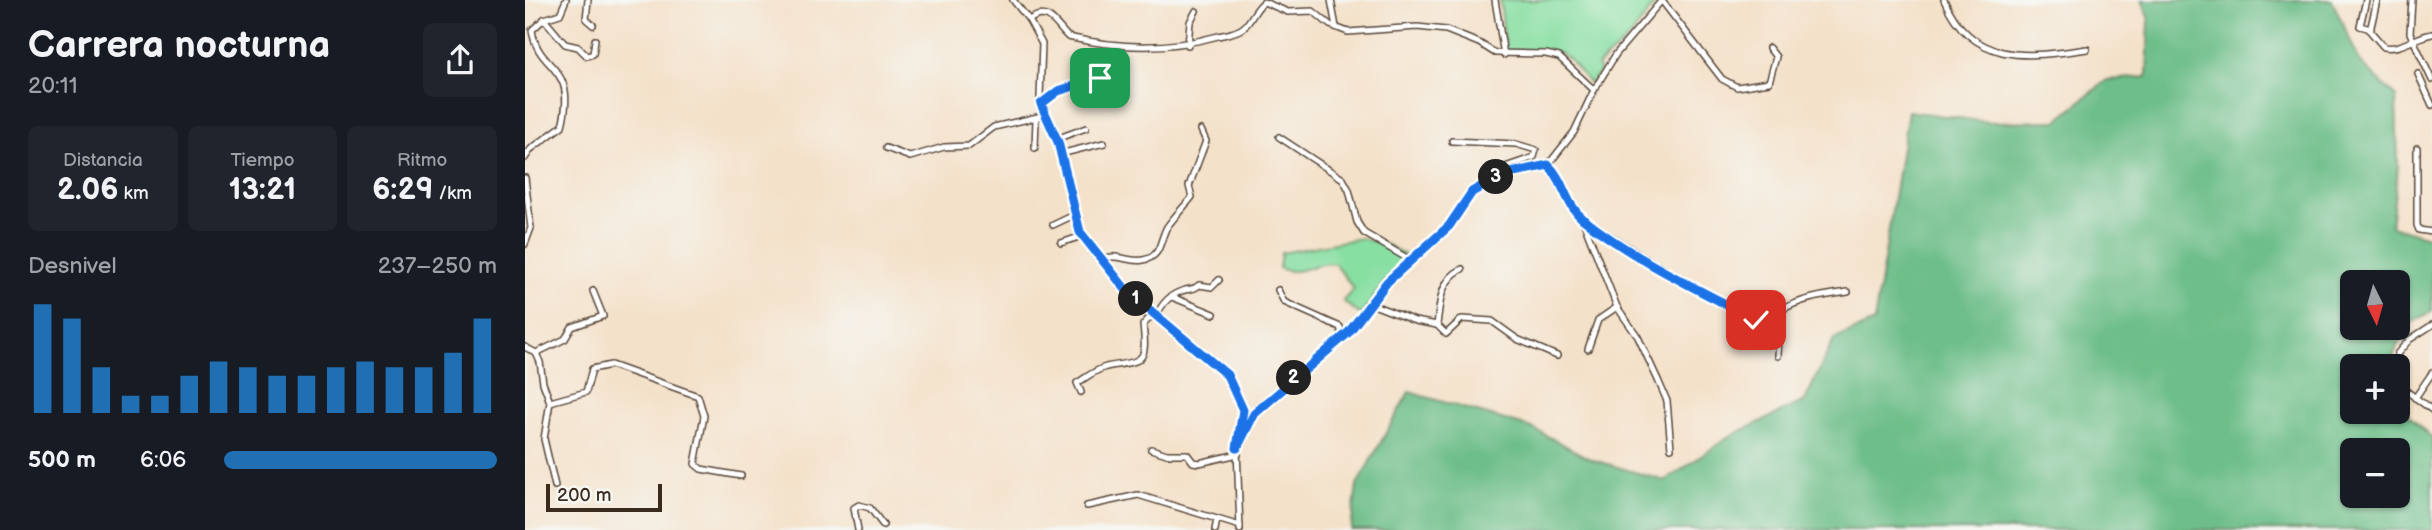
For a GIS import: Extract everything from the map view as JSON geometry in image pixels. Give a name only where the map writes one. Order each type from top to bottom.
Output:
[{"type":"street","points":[[525,158],[531,149],[562,126],[566,109],[564,80],[533,37],[536,24],[560,14],[566,0]]},
{"type":"street","points":[[588,0],[586,19],[593,25]]},
{"type":"street","points":[[1013,0],[1029,20],[1042,44],[1041,104],[1061,154],[1074,215],[1082,236],[1127,291],[1227,375],[1243,410],[1237,448],[1240,528],[1138,495],[1087,506]]},
{"type":"street","points":[[1331,0],[1336,27]]},
{"type":"street","points":[[1495,0],[1504,55]]},
{"type":"street","points":[[1151,449],[1167,454],[1187,454],[1193,463],[1199,463],[1237,448],[1254,414],[1343,337],[1387,282],[1449,226],[1472,192],[1501,175],[1548,165],[1574,132],[1594,90],[1616,54],[1662,0],[1723,79],[1737,87],[1769,82],[1776,57],[1769,48]]},
{"type":"street","points":[[1944,0],[1968,39],[1998,54],[2087,49]]},
{"type":"street","points":[[2366,0],[2360,26],[2371,29]]},
{"type":"street","points":[[2377,0],[2371,29],[2373,37],[2384,47],[2394,49],[2412,38],[2432,34]]},
{"type":"street","points":[[2412,0],[2409,26],[2432,80]]},
{"type":"street","points":[[1029,20],[1036,15],[1048,16],[1057,22],[1068,37],[1088,42],[1135,47],[1188,45],[1235,32],[1245,26],[1264,2],[1288,12],[1313,11],[1336,27],[1359,33],[1417,27],[1446,30],[1504,55],[1546,54],[1559,57],[1594,90]]},
{"type":"street","points":[[1188,45],[1190,22],[1196,11]]},
{"type":"street","points":[[544,19],[565,44],[578,47],[587,56],[593,54],[595,40]]},
{"type":"street","points":[[2417,74],[2432,105]]},
{"type":"street","points":[[1041,104],[1058,91],[1100,78],[1107,80],[1108,87]]},
{"type":"street","points":[[886,148],[910,157],[944,147],[969,146],[994,127],[1046,115]]},
{"type":"street","points":[[1035,148],[1036,119]]},
{"type":"street","points":[[1056,139],[1086,128]]},
{"type":"street","points":[[1100,259],[1115,255],[1140,261],[1152,257],[1160,249],[1167,228],[1192,197],[1189,187],[1206,141],[1201,130]]},
{"type":"street","points":[[1279,137],[1343,179],[1349,190],[1357,222],[1364,233],[1411,260]]},
{"type":"street","points":[[1453,141],[1516,144],[1536,150],[1534,157],[1488,173],[1484,183]]},
{"type":"street","points":[[1061,154],[1104,144]]},
{"type":"street","points":[[2417,149],[2417,225],[2419,230],[2432,232]]},
{"type":"street","points":[[1548,165],[1570,204],[1582,218],[1672,275],[1764,322],[1779,334],[1778,356]]},
{"type":"street","points":[[525,178],[531,228],[525,244]]},
{"type":"street","points":[[1053,225],[1074,215]]},
{"type":"street","points":[[1582,218],[1617,307],[1638,337],[1667,401],[1671,448]]},
{"type":"street","points":[[1061,243],[1082,236]]},
{"type":"street","points":[[1070,250],[1071,239]]},
{"type":"street","points":[[1437,325],[1445,284],[1449,276],[1462,269]]},
{"type":"street","points":[[1081,392],[1077,383],[1096,370],[1132,365],[1142,359],[1146,348],[1143,325],[1163,302],[1199,285],[1212,287],[1219,280]]},
{"type":"street","points":[[1278,290],[1284,302],[1340,327],[1343,337]]},
{"type":"street","points":[[536,353],[565,340],[572,327],[603,316],[593,291]]},
{"type":"street","points":[[1764,322],[1773,314],[1807,298],[1848,292]]},
{"type":"street","points":[[1172,297],[1214,314]]},
{"type":"street","points":[[1371,304],[1415,321],[1437,325],[1446,334],[1462,319],[1492,321],[1517,339],[1557,356]]},
{"type":"street","points":[[1588,349],[1598,320],[1617,307]]},
{"type":"street","points":[[2397,354],[2409,340],[2432,325]]},
{"type":"street","points":[[525,347],[536,353],[550,402],[544,439],[555,486]]},
{"type":"street","points":[[550,402],[586,392],[592,369],[611,365],[698,396],[704,416],[695,464],[701,469],[741,476]]},
{"type":"street","points":[[2415,398],[2432,373]]},
{"type":"street","points":[[2410,394],[2432,410]]},
{"type":"street","points":[[858,530],[853,516],[854,508],[859,505],[870,508],[883,526]]},
{"type":"street","points":[[1215,530],[1217,519]]},
{"type":"green space","points":[[1500,0],[1658,0],[1629,38],[1597,66],[1600,71],[1590,84],[1569,59],[1558,52],[1506,51]]},
{"type":"green space","points":[[2142,0],[2332,0],[2360,62],[2396,97],[2398,166],[2391,226],[2432,238],[2432,312],[2410,323],[2410,270],[2340,270],[2340,340],[2400,340],[2394,354],[2340,354],[2340,424],[2410,424],[2410,417],[2432,438],[2432,530],[1351,530],[1357,485],[1409,392],[1532,428],[1590,459],[1665,481],[1730,436],[1805,401],[1834,339],[1874,322],[1908,111],[1988,122],[2056,121],[2107,80],[2147,77],[2149,17]]},
{"type":"green space","points":[[1361,238],[1387,245],[1411,258],[1388,277],[1361,315],[1343,301],[1354,289],[1335,264],[1321,264],[1294,271],[1279,268],[1281,253]]},
{"type":"route","points":[[1100,78],[1051,94],[1041,104],[1058,142],[1075,220],[1082,236],[1127,291],[1227,375],[1236,400],[1243,410],[1237,448],[1254,414],[1349,332],[1387,282],[1449,226],[1472,192],[1501,175],[1548,165],[1570,204],[1582,218],[1672,275],[1756,320]]}]
